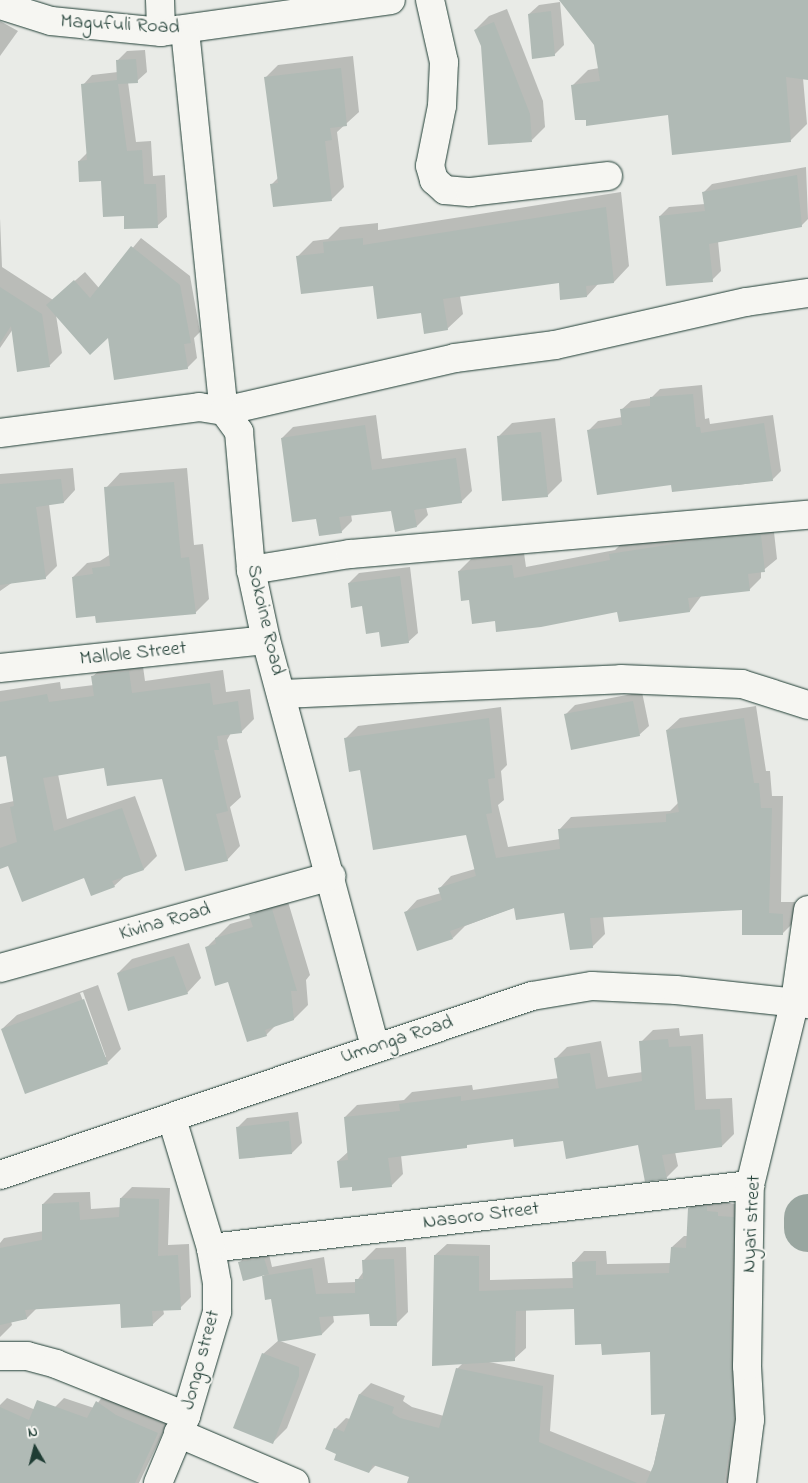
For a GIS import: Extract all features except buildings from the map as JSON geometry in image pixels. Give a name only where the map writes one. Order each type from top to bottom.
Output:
[{"type":"street","points":[[160,0],[173,31],[224,412]]},
{"type":"street","name":"Magufuli Road","points":[[0,5],[51,21],[173,31],[391,0]]},
{"type":"street","points":[[430,0],[444,62],[442,106],[430,166],[434,180],[444,190],[470,192],[608,176]]},
{"type":"street","points":[[0,433],[199,407],[224,412],[455,358],[555,345],[746,302],[808,293]]},
{"type":"street","name":"Sokoine Road","points":[[224,412],[239,432],[252,570],[266,640],[331,876],[375,1047]]},
{"type":"street","points":[[252,570],[350,554],[808,515]]},
{"type":"street","name":"Mallole Street","points":[[0,668],[266,640]]},
{"type":"street","points":[[282,694],[621,679],[742,684],[808,705]]},
{"type":"street","name":"Kivina Road","points":[[0,968],[331,876]]},
{"type":"street","name":"Nyari street","points":[[742,1483],[750,1420],[747,1366],[750,1185],[801,1002],[808,910]]},
{"type":"street","name":"Umonga Road","points":[[0,1175],[172,1119],[375,1047],[532,996],[592,986],[801,1002]]},
{"type":"street","name":"Jongo street","points":[[158,1483],[182,1424],[217,1312],[217,1284],[211,1248],[172,1119]]},
{"type":"street","name":"Nasoro Street","points":[[211,1248],[750,1185]]},
{"type":"street","points":[[0,1356],[27,1356],[56,1364],[182,1424],[295,1483]]},
{"type":"waterway","points":[[808,1218],[808,1228]]}]
